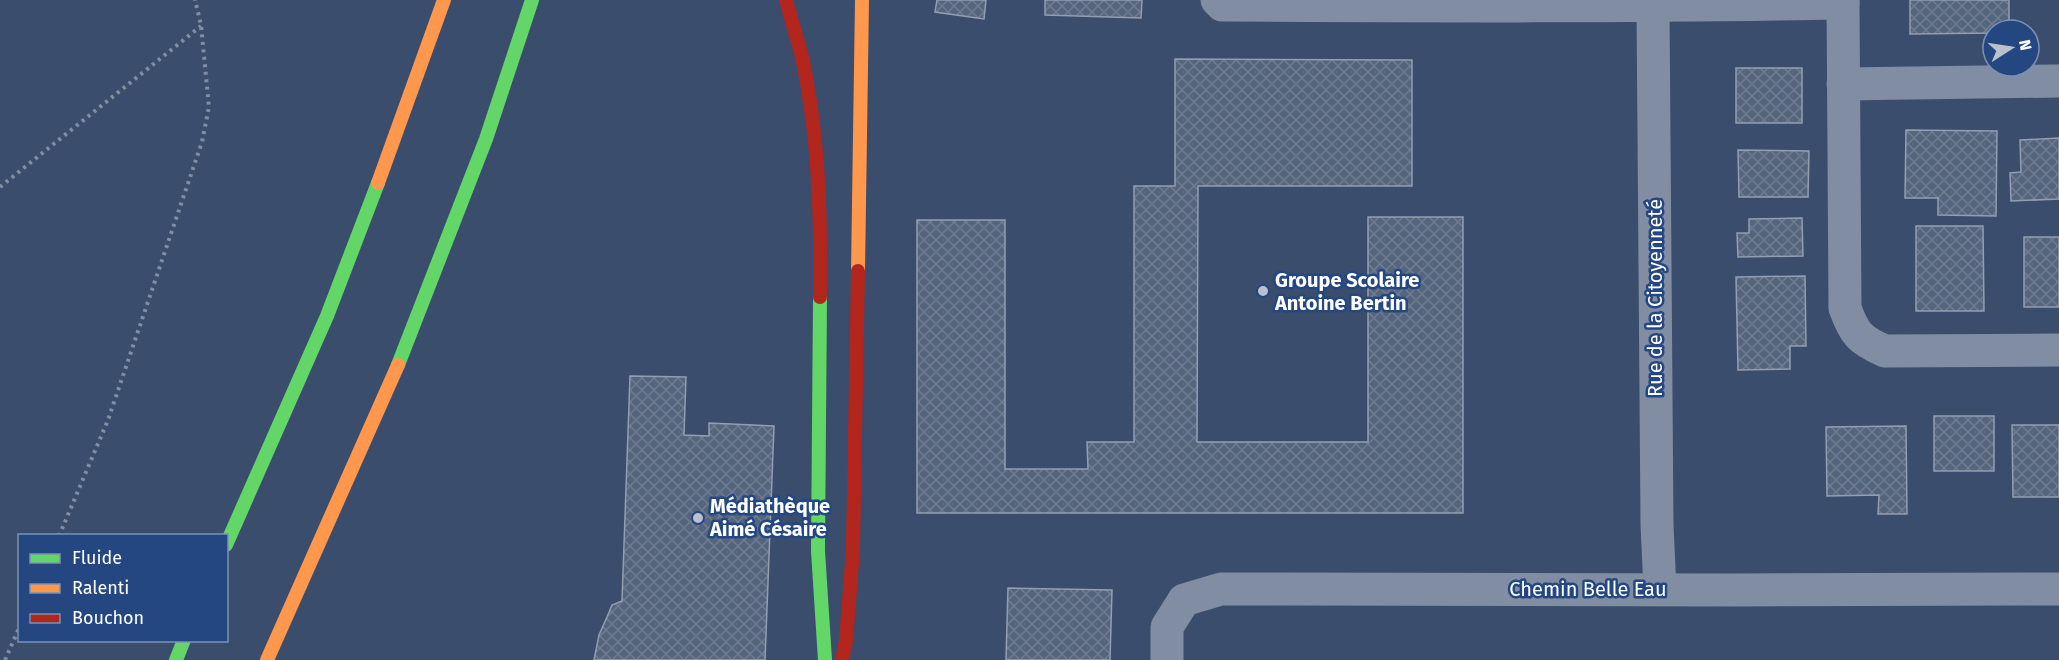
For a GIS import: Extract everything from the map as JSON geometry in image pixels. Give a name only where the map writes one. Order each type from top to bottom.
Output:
[{"type":"highway","points":[[228,540],[327,315],[396,135],[444,0]]},
{"type":"highway","points":[[267,660],[393,378],[486,139],[532,0]]},
{"type":"highway","points":[[786,0],[801,55],[815,142],[821,224],[818,551],[825,660]]},
{"type":"highway","points":[[842,660],[846,640],[853,549],[862,0]]},
{"type":"highway","points":[[176,660],[183,642]]},
{"type":"street","points":[[1217,0],[1222,5],[1353,3],[1653,7],[1843,2],[1845,308],[1852,328],[1868,344],[1885,351],[2059,350]]},
{"type":"street","name":"Rue de la Citoyenneté","points":[[1653,7],[1657,525],[1660,589]]},
{"type":"street","points":[[1843,84],[2059,81]]},
{"type":"street","name":"Chemin Belle Eau","points":[[1167,660],[1167,627],[1184,600],[1221,589],[2059,588]]},
{"type":"path","points":[[60,534],[108,420],[202,142],[208,107],[201,25],[195,0]]},
{"type":"path","points":[[0,187],[201,25]]},
{"type":"path","points":[[5,660],[18,631]]},
{"type":"building","points":[[937,0],[986,0],[984,19],[935,12]]},
{"type":"building","points":[[1045,0],[1142,0],[1141,18],[1045,15]]},
{"type":"building","points":[[1910,0],[2009,0],[2009,18],[1981,18],[1981,33],[1910,34]]},
{"type":"building","points":[[1175,59],[1412,60],[1412,186],[1198,186],[1197,442],[1368,442],[1368,217],[1463,217],[1463,513],[917,513],[917,220],[1005,220],[1005,469],[1088,469],[1087,442],[1134,442],[1134,186],[1175,186]]},
{"type":"building","points":[[1736,68],[1802,68],[1802,123],[1736,123]]},
{"type":"building","points":[[1906,130],[1997,131],[1996,216],[1938,215],[1938,198],[1905,198]]},
{"type":"building","points":[[2059,138],[2059,199],[2011,201],[2010,173],[2021,172],[2020,140]]},
{"type":"building","points":[[1738,150],[1809,151],[1808,197],[1739,197]]},
{"type":"building","points":[[1802,218],[1803,256],[1738,257],[1737,233],[1749,233],[1749,219]]},
{"type":"building","points":[[1916,226],[1983,226],[1984,311],[1916,311]]},
{"type":"building","points":[[2024,237],[2059,237],[2059,307],[2024,307]]},
{"type":"building","points":[[1805,276],[1806,346],[1790,346],[1790,369],[1738,370],[1736,277]]},
{"type":"building","name":"Médiathèque Aimé Césaire","points":[[630,376],[686,377],[684,435],[709,436],[709,423],[774,426],[765,660],[594,660],[599,635],[612,605],[622,601]]},
{"type":"building","points":[[1934,416],[1994,416],[1994,471],[1934,471]]},
{"type":"building","points":[[2012,425],[2059,425],[2059,497],[2013,497]]},
{"type":"building","points":[[1906,426],[1907,514],[1878,514],[1879,495],[1827,496],[1826,427]]},
{"type":"building","points":[[1008,588],[1112,590],[1110,660],[1006,660]]},
{"type":"traffic: fast","points":[[398,365],[486,139],[532,0]]},
{"type":"traffic: fast","points":[[228,540],[327,316],[378,183]]},
{"type":"traffic: fast","points":[[820,297],[818,551],[825,660]]},
{"type":"traffic: fast","points":[[176,660],[183,642]]},
{"type":"traffic: slow","points":[[378,183],[444,0]]},
{"type":"traffic: slow","points":[[858,271],[862,0]]},
{"type":"traffic: slow","points":[[267,660],[398,365]]},
{"type":"traffic: jam","points":[[786,0],[801,53],[812,113],[819,205],[820,297]]},
{"type":"traffic: jam","points":[[842,660],[846,641],[853,549],[858,271]]},
{"type":"place","name":"Groupe Scolaire Antoine Bertin","points":[[1263,291]]},
{"type":"place","name":"Médiathèque Aimé Césaire","points":[[698,518]]}]
